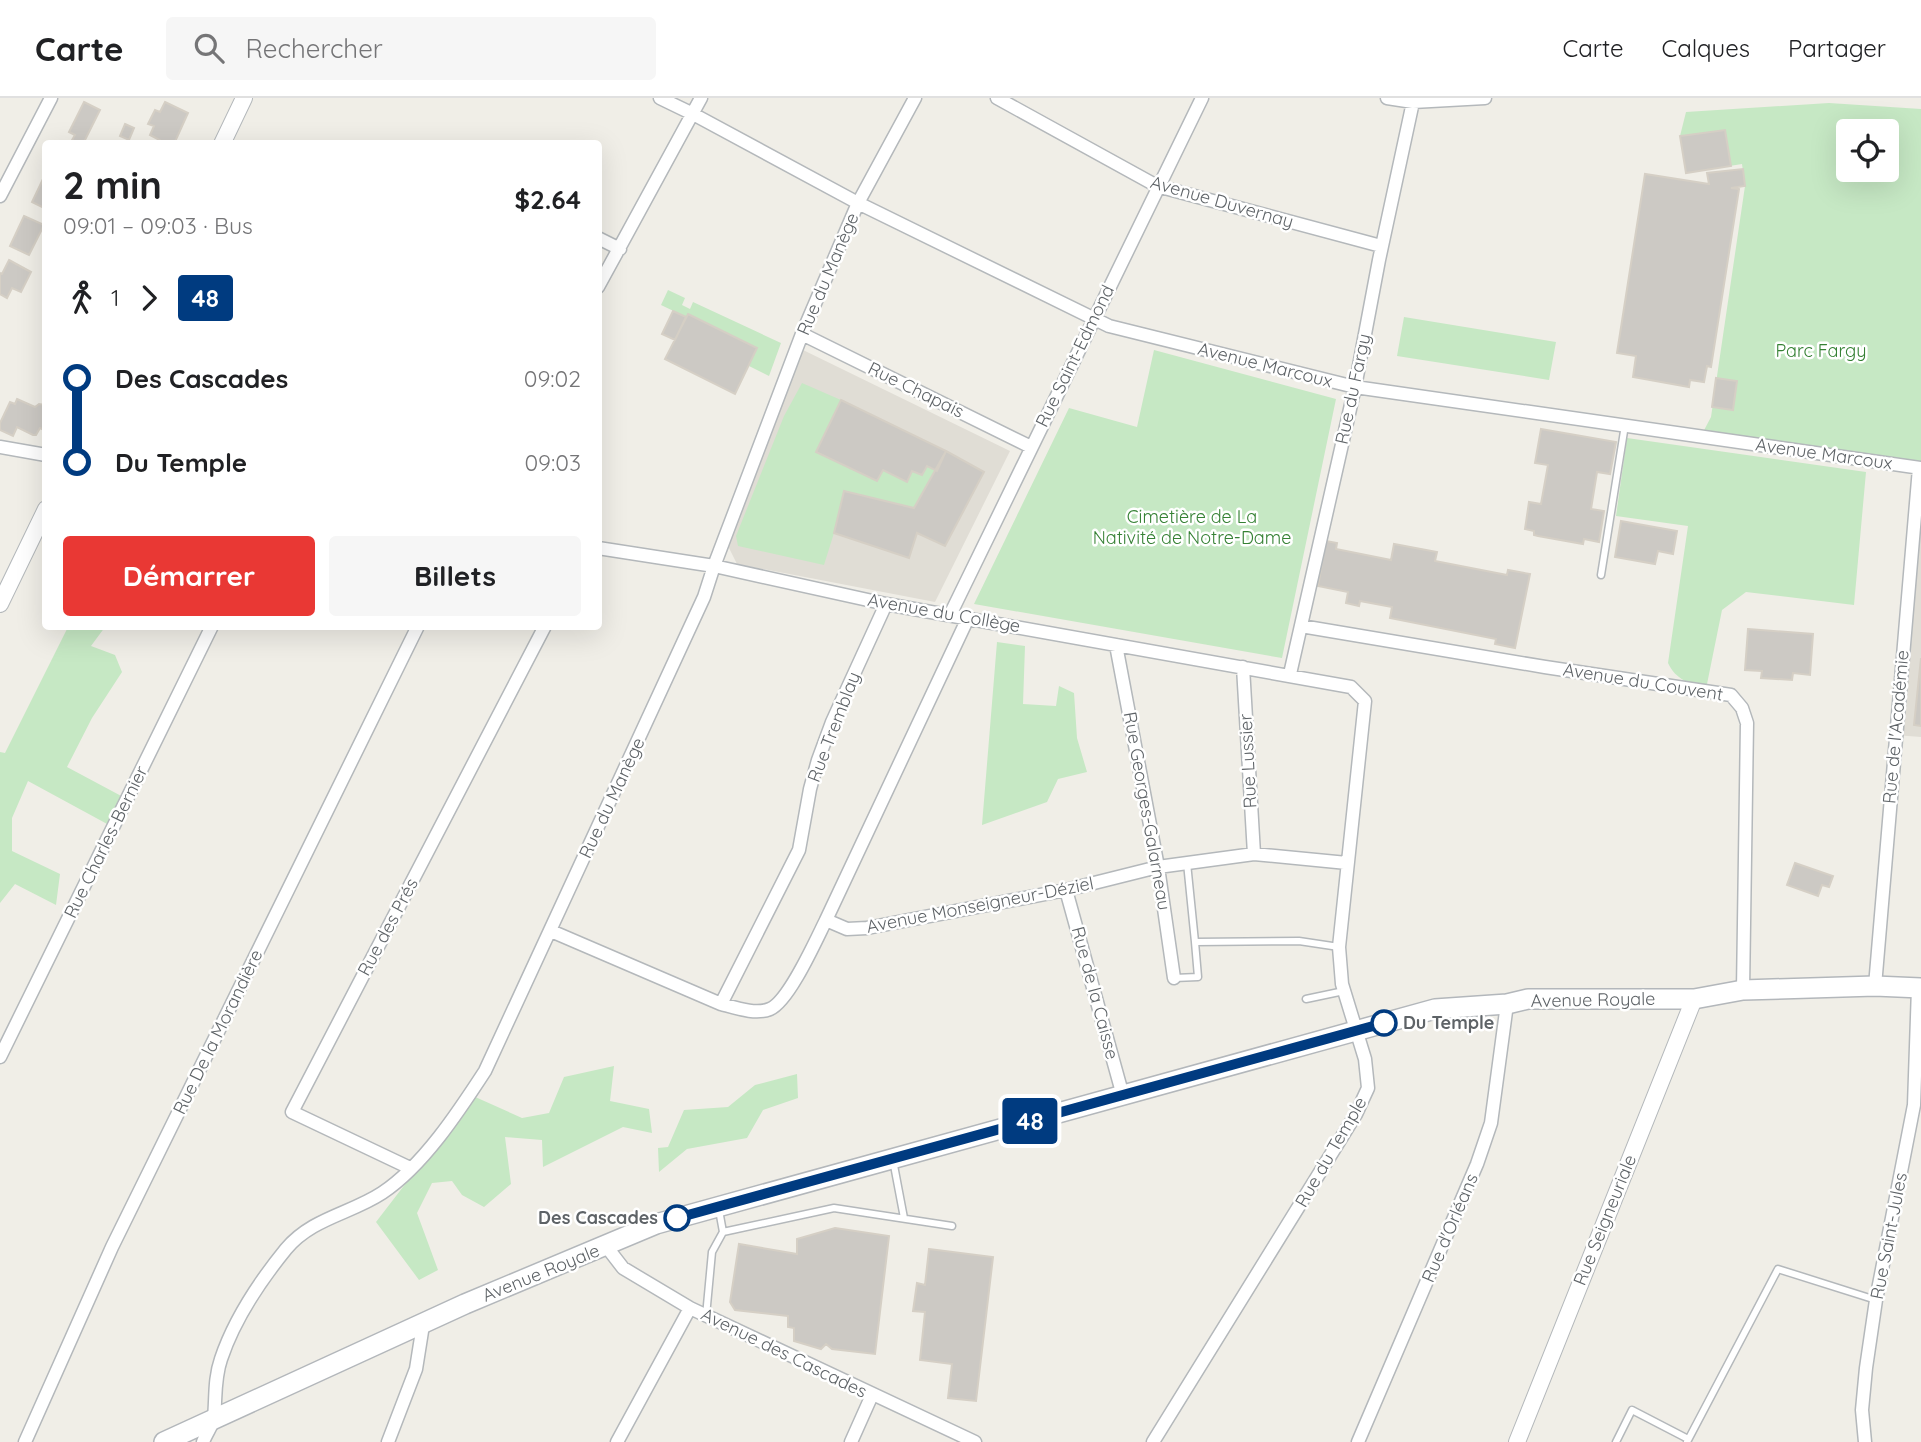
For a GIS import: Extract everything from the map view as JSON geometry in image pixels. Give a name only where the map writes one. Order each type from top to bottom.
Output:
[{"type":"main road","name":"Avenue Royale","points":[[164,1442],[466,1304],[656,1224],[1435,1009],[1507,1004],[1528,999],[1694,999],[1743,989],[1875,986],[1919,988]]},
{"type":"street","points":[[0,196],[51,98]]},
{"type":"street","points":[[224,140],[244,98]]},
{"type":"street","name":"Avenue Marcoux","points":[[660,98],[858,203],[1110,326],[1355,387],[1920,468]]},
{"type":"street","points":[[602,280],[701,98]]},
{"type":"street","name":"Rue du Manège","points":[[214,1420],[214,1389],[221,1360],[245,1310],[264,1278],[288,1247],[313,1225],[382,1193],[410,1168],[454,1120],[485,1071],[704,597],[802,334],[858,203],[915,98]]},
{"type":"street","name":"Avenue Duvernay","points":[[997,98],[1157,187],[1381,246]]},
{"type":"street","name":"Rue Saint-Edmond","points":[[950,615],[1202,98]]},
{"type":"street","points":[[1387,98],[1413,102],[1485,98]]},
{"type":"street","name":"Rue du Fargy","points":[[1290,674],[1355,387],[1381,246],[1413,102]]},
{"type":"street","points":[[602,240],[620,249]]},
{"type":"street","name":"Rue Chapais","points":[[802,334],[1031,447]]},
{"type":"street","points":[[0,447],[42,454]]},
{"type":"street","name":"Rue de l'Académie","points":[[1875,986],[1920,468]]},
{"type":"street","points":[[0,604],[42,517]]},
{"type":"street","name":"Avenue du Collège","points":[[602,549],[714,566],[886,604],[1290,674],[1351,687],[1365,701]]},
{"type":"street","name":"Rue Tremblay","points":[[721,1004],[799,850],[818,760],[832,722],[886,604]]},
{"type":"street","points":[[551,931],[721,1004],[750,1011],[770,1009],[786,995],[826,920],[968,618]]},
{"type":"street","name":"Avenue du Couvent","points":[[1301,626],[1731,695],[1742,708],[1747,723],[1743,989]]},
{"type":"street","name":"Rue Charles-Bernier","points":[[0,1057],[210,630]]},
{"type":"street","name":"Rue De la Morandière","points":[[25,1442],[112,1247],[416,630]]},
{"type":"street","name":"Rue des Prés","points":[[410,1168],[292,1112],[543,630]]},
{"type":"street","name":"Rue Georges-Galarneau","points":[[1116,645],[1158,867],[1174,978]]},
{"type":"street","name":"Rue Lussier","points":[[1243,667],[1254,854]]},
{"type":"street","name":"Rue du Temple","points":[[1153,1442],[1356,1114],[1368,1088],[1365,1059],[1344,991],[1339,947],[1365,701]]},
{"type":"street","name":"Avenue Monseigneur-Déziel","points":[[826,920],[847,929],[867,928],[1066,890],[1158,867],[1254,854],[1348,863]]},
{"type":"street","name":"Rue de la Caisse","points":[[1066,890],[1123,1096]]},
{"type":"street","name":"Rue Saint-Jules","points":[[1866,1442],[1862,1410],[1877,1300],[1917,1106],[1919,988]]},
{"type":"street","name":"Rue Seigneuriale","points":[[1517,1442],[1694,999]]},
{"type":"street","name":"Rue d'Orléans","points":[[1358,1442],[1477,1164],[1491,1123],[1507,1004]]},
{"type":"street","name":"Avenue des Cascades","points":[[606,1246],[623,1268],[690,1308],[975,1442]]},
{"type":"street","points":[[617,1442],[690,1308]]},
{"type":"street","points":[[388,1442],[416,1369],[423,1325]]},
{"type":"street","points":[[851,1442],[872,1395]]},
{"type":"street","points":[[203,1442],[214,1420]]},
{"type":"lane","points":[[1601,575],[1625,425]]},
{"type":"lane","points":[[1174,978],[1198,977],[1187,863]]},
{"type":"lane","points":[[1195,942],[1299,941],[1339,947]]},
{"type":"lane","points":[[1306,999],[1344,991]]},
{"type":"lane","points":[[893,1158],[904,1219]]},
{"type":"lane","points":[[706,1316],[712,1252],[723,1232],[718,1206]]},
{"type":"lane","points":[[723,1232],[834,1208],[952,1226]]},
{"type":"lane","points":[[1616,1442],[1632,1410],[1687,1440],[1778,1269],[1877,1300]]},
{"type":"shaded area","points":[[801,349],[1010,451],[935,602],[737,564],[728,546]]},
{"type":"shaded area","points":[[1921,468],[1921,737],[1895,735]]},
{"type":"green space","name":"Parc Fargy","points":[[1829,103],[1921,109],[1921,468],[1701,436],[1711,417],[1745,186],[1742,164],[1686,173],[1680,136],[1686,112]]},
{"type":"green space","points":[[668,290],[685,298],[682,305],[690,309],[693,302],[781,343],[769,376],[749,366],[757,348],[689,314],[686,317],[661,305]]},
{"type":"green space","points":[[1404,317],[1556,342],[1549,380],[1397,356]]},
{"type":"green space","name":"Cimetière de La Nativité de Notre-Dame","points":[[1154,350],[1336,399],[1282,658],[974,604],[1069,408],[1137,427]]},
{"type":"green space","points":[[802,383],[841,400],[817,451],[877,481],[883,470],[907,481],[912,471],[922,475],[927,466],[937,471],[914,508],[834,533],[824,565],[738,546],[736,536],[784,416]]},
{"type":"green space","points":[[1627,438],[1866,472],[1854,605],[1746,592],[1722,610],[1706,689],[1679,677],[1668,663],[1688,526],[1616,516]]},
{"type":"green space","points":[[66,630],[103,630],[91,646],[115,655],[122,672],[92,718],[67,767],[125,798],[109,825],[28,781],[12,818],[12,851],[60,874],[56,905],[15,884],[0,903],[0,752],[5,753]]},
{"type":"green space","points":[[997,642],[1025,646],[1023,704],[1056,706],[1059,686],[1074,693],[1077,738],[1087,772],[1058,779],[1047,802],[982,825]]},
{"type":"green space","points":[[614,1066],[610,1101],[649,1109],[652,1133],[623,1127],[543,1167],[542,1140],[505,1137],[511,1184],[484,1207],[462,1195],[452,1181],[432,1183],[417,1213],[438,1270],[419,1280],[376,1222],[473,1096],[522,1118],[549,1113],[564,1077]]},
{"type":"green space","points":[[797,1074],[798,1098],[763,1110],[747,1138],[687,1149],[659,1172],[658,1148],[668,1147],[684,1110],[728,1107],[755,1085]]},
{"type":"building","points":[[84,102],[100,110],[85,140],[72,140],[75,135],[69,132]]},
{"type":"building","points":[[165,102],[188,113],[176,140],[159,140],[150,135],[154,126],[148,124],[155,110],[160,112]]},
{"type":"building","points":[[125,124],[134,128],[129,140],[120,136]]},
{"type":"building","points":[[1725,130],[1731,166],[1686,173],[1680,136]]},
{"type":"building","points":[[1743,169],[1745,186],[1731,188],[1739,189],[1711,367],[1707,366],[1704,382],[1690,380],[1689,387],[1633,377],[1636,356],[1617,353],[1645,174],[1709,184],[1707,173]]},
{"type":"building","points":[[42,181],[42,207],[32,202]]},
{"type":"building","points":[[24,216],[42,224],[29,255],[10,246]]},
{"type":"building","points":[[9,260],[31,272],[21,292],[12,288],[7,298],[0,294],[0,273],[2,274]]},
{"type":"building","points":[[673,311],[686,317],[675,340],[662,334]]},
{"type":"building","points":[[688,314],[757,348],[735,394],[665,359]]},
{"type":"building","points":[[1716,378],[1737,381],[1733,410],[1712,407]]},
{"type":"building","points":[[17,399],[35,407],[42,404],[42,429],[40,428],[36,435],[17,427],[13,436],[0,430],[0,423],[10,402],[15,404]]},
{"type":"building","points":[[841,400],[946,451],[937,471],[927,466],[922,475],[912,471],[907,482],[883,470],[877,481],[816,452]]},
{"type":"building","points":[[1541,429],[1616,442],[1610,474],[1597,472],[1591,509],[1604,511],[1599,542],[1584,539],[1583,544],[1534,535],[1534,531],[1525,529],[1529,502],[1541,504],[1548,465],[1535,463]]},
{"type":"building","points":[[946,451],[984,472],[945,546],[917,533],[909,558],[834,533],[844,491],[914,508]]},
{"type":"building","points":[[1621,521],[1677,531],[1673,554],[1658,551],[1655,564],[1615,557]]},
{"type":"building","points":[[1326,541],[1337,543],[1336,549],[1391,560],[1394,544],[1437,552],[1435,561],[1507,575],[1508,570],[1530,574],[1515,648],[1495,644],[1496,639],[1390,618],[1392,607],[1360,601],[1359,606],[1346,603],[1348,592],[1318,586]]},
{"type":"building","points":[[1748,629],[1813,634],[1810,675],[1793,673],[1792,680],[1761,678],[1762,671],[1745,670]]},
{"type":"building","points":[[1921,658],[1921,726],[1914,725]]},
{"type":"building","points":[[1795,863],[1833,876],[1829,887],[1822,885],[1818,896],[1787,885]]},
{"type":"building","points":[[835,1228],[889,1236],[875,1354],[832,1349],[826,1344],[821,1349],[794,1341],[794,1328],[788,1327],[788,1316],[735,1310],[730,1302],[739,1244],[797,1254],[797,1239]]},
{"type":"building","points":[[929,1249],[993,1257],[976,1401],[948,1398],[952,1364],[920,1360],[925,1312],[913,1311],[917,1283],[925,1285]]},
{"type":"bus line","name":"48","points":[[677,1218],[1384,1023]]},
{"type":"place","name":"Du Temple","points":[[1384,1023]]},
{"type":"place","name":"Des Cascades","points":[[677,1218]]}]
